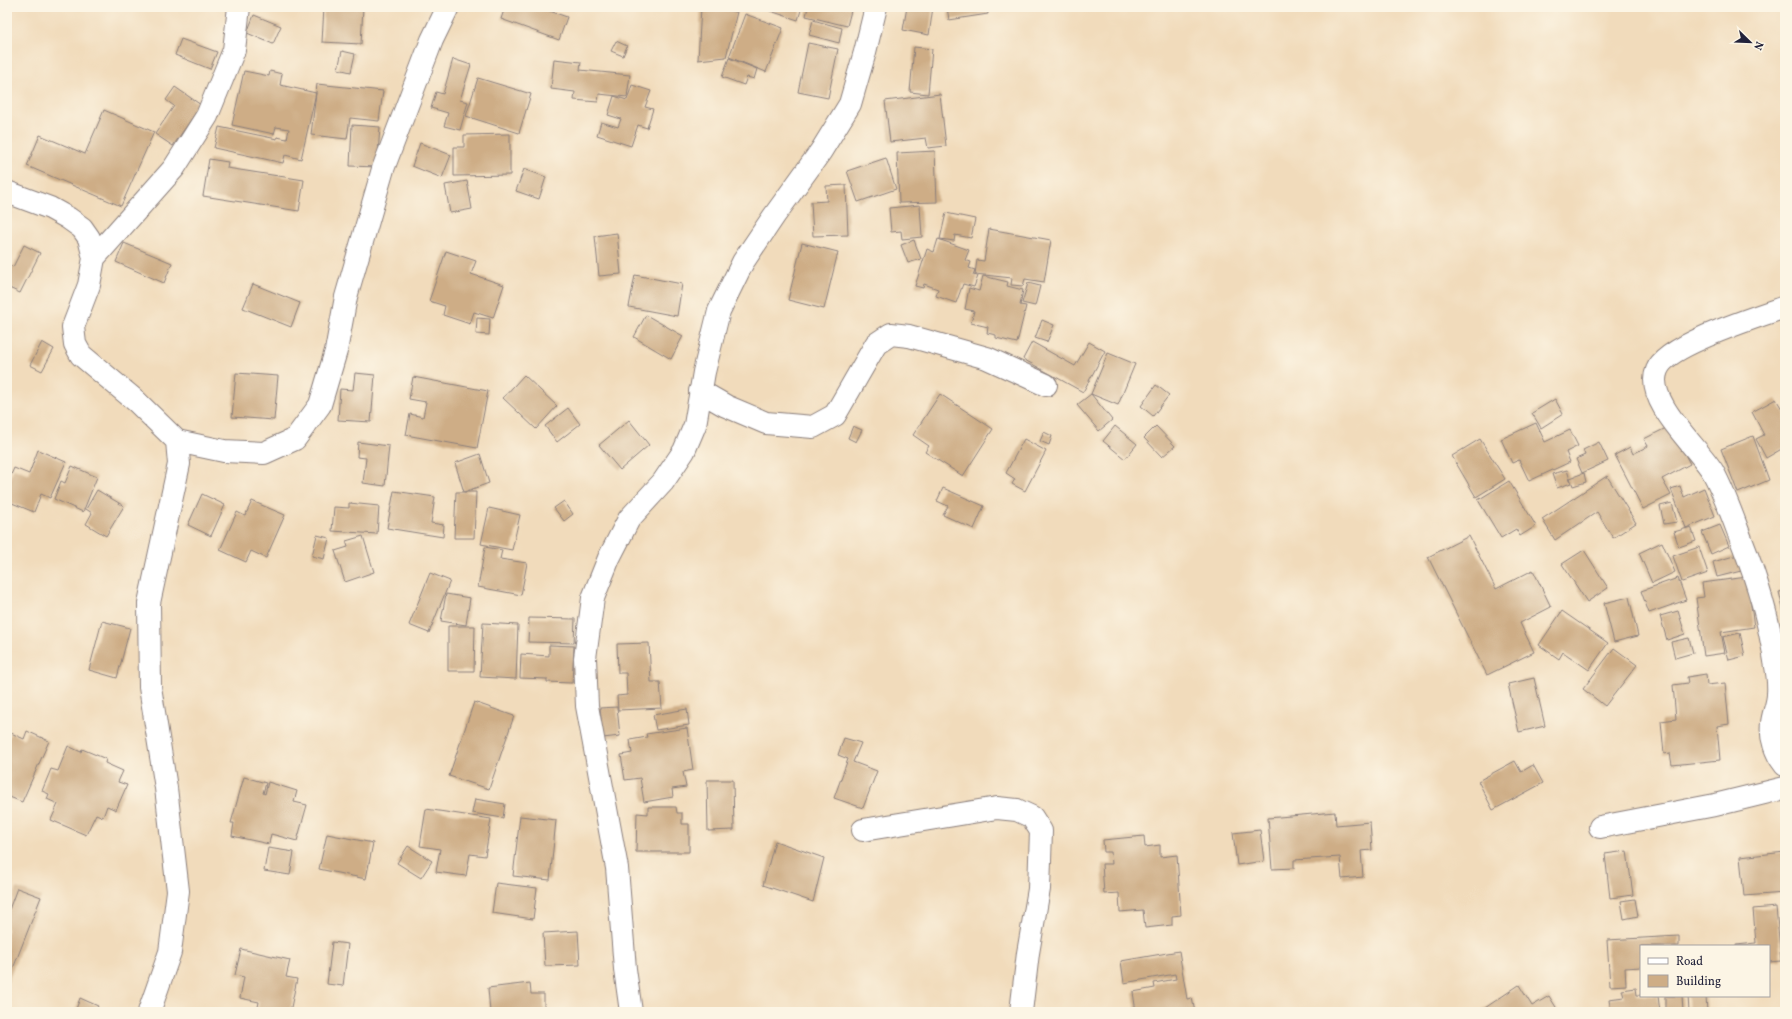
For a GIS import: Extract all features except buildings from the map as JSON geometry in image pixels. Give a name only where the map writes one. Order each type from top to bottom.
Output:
[{"type":"street","points":[[94,258],[174,168],[207,116],[234,50],[239,7]]},
{"type":"street","points":[[7,192],[50,208],[82,228],[89,238],[94,258],[89,285],[73,327],[75,344],[81,355],[136,401],[177,441],[224,451],[264,453],[296,439],[320,405],[336,351],[346,297],[382,169],[432,40],[448,7]]},
{"type":"street","points":[[631,1012],[624,968],[617,868],[587,706],[585,658],[594,598],[609,558],[629,519],[663,482],[684,451],[695,425],[700,392],[719,311],[743,262],[821,151],[850,104],[876,7]]},
{"type":"street","points":[[1785,307],[1740,323],[1677,350],[1666,358],[1657,370],[1655,388],[1667,412],[1679,430],[1698,451],[1712,472],[1731,513],[1778,640],[1778,694],[1772,724],[1773,744],[1785,766]]},
{"type":"street","points":[[700,392],[726,406],[766,423],[813,427],[835,415],[876,344],[891,334],[909,336],[987,358],[1046,385]]},
{"type":"street","points":[[149,1012],[170,952],[178,891],[166,788],[150,687],[149,603],[180,464],[177,441]]},
{"type":"street","points":[[1600,828],[1715,805],[1785,788]]},
{"type":"street","points":[[863,830],[997,808],[1017,810],[1032,817],[1041,831],[1039,889],[1028,952],[1021,1012]]}]
